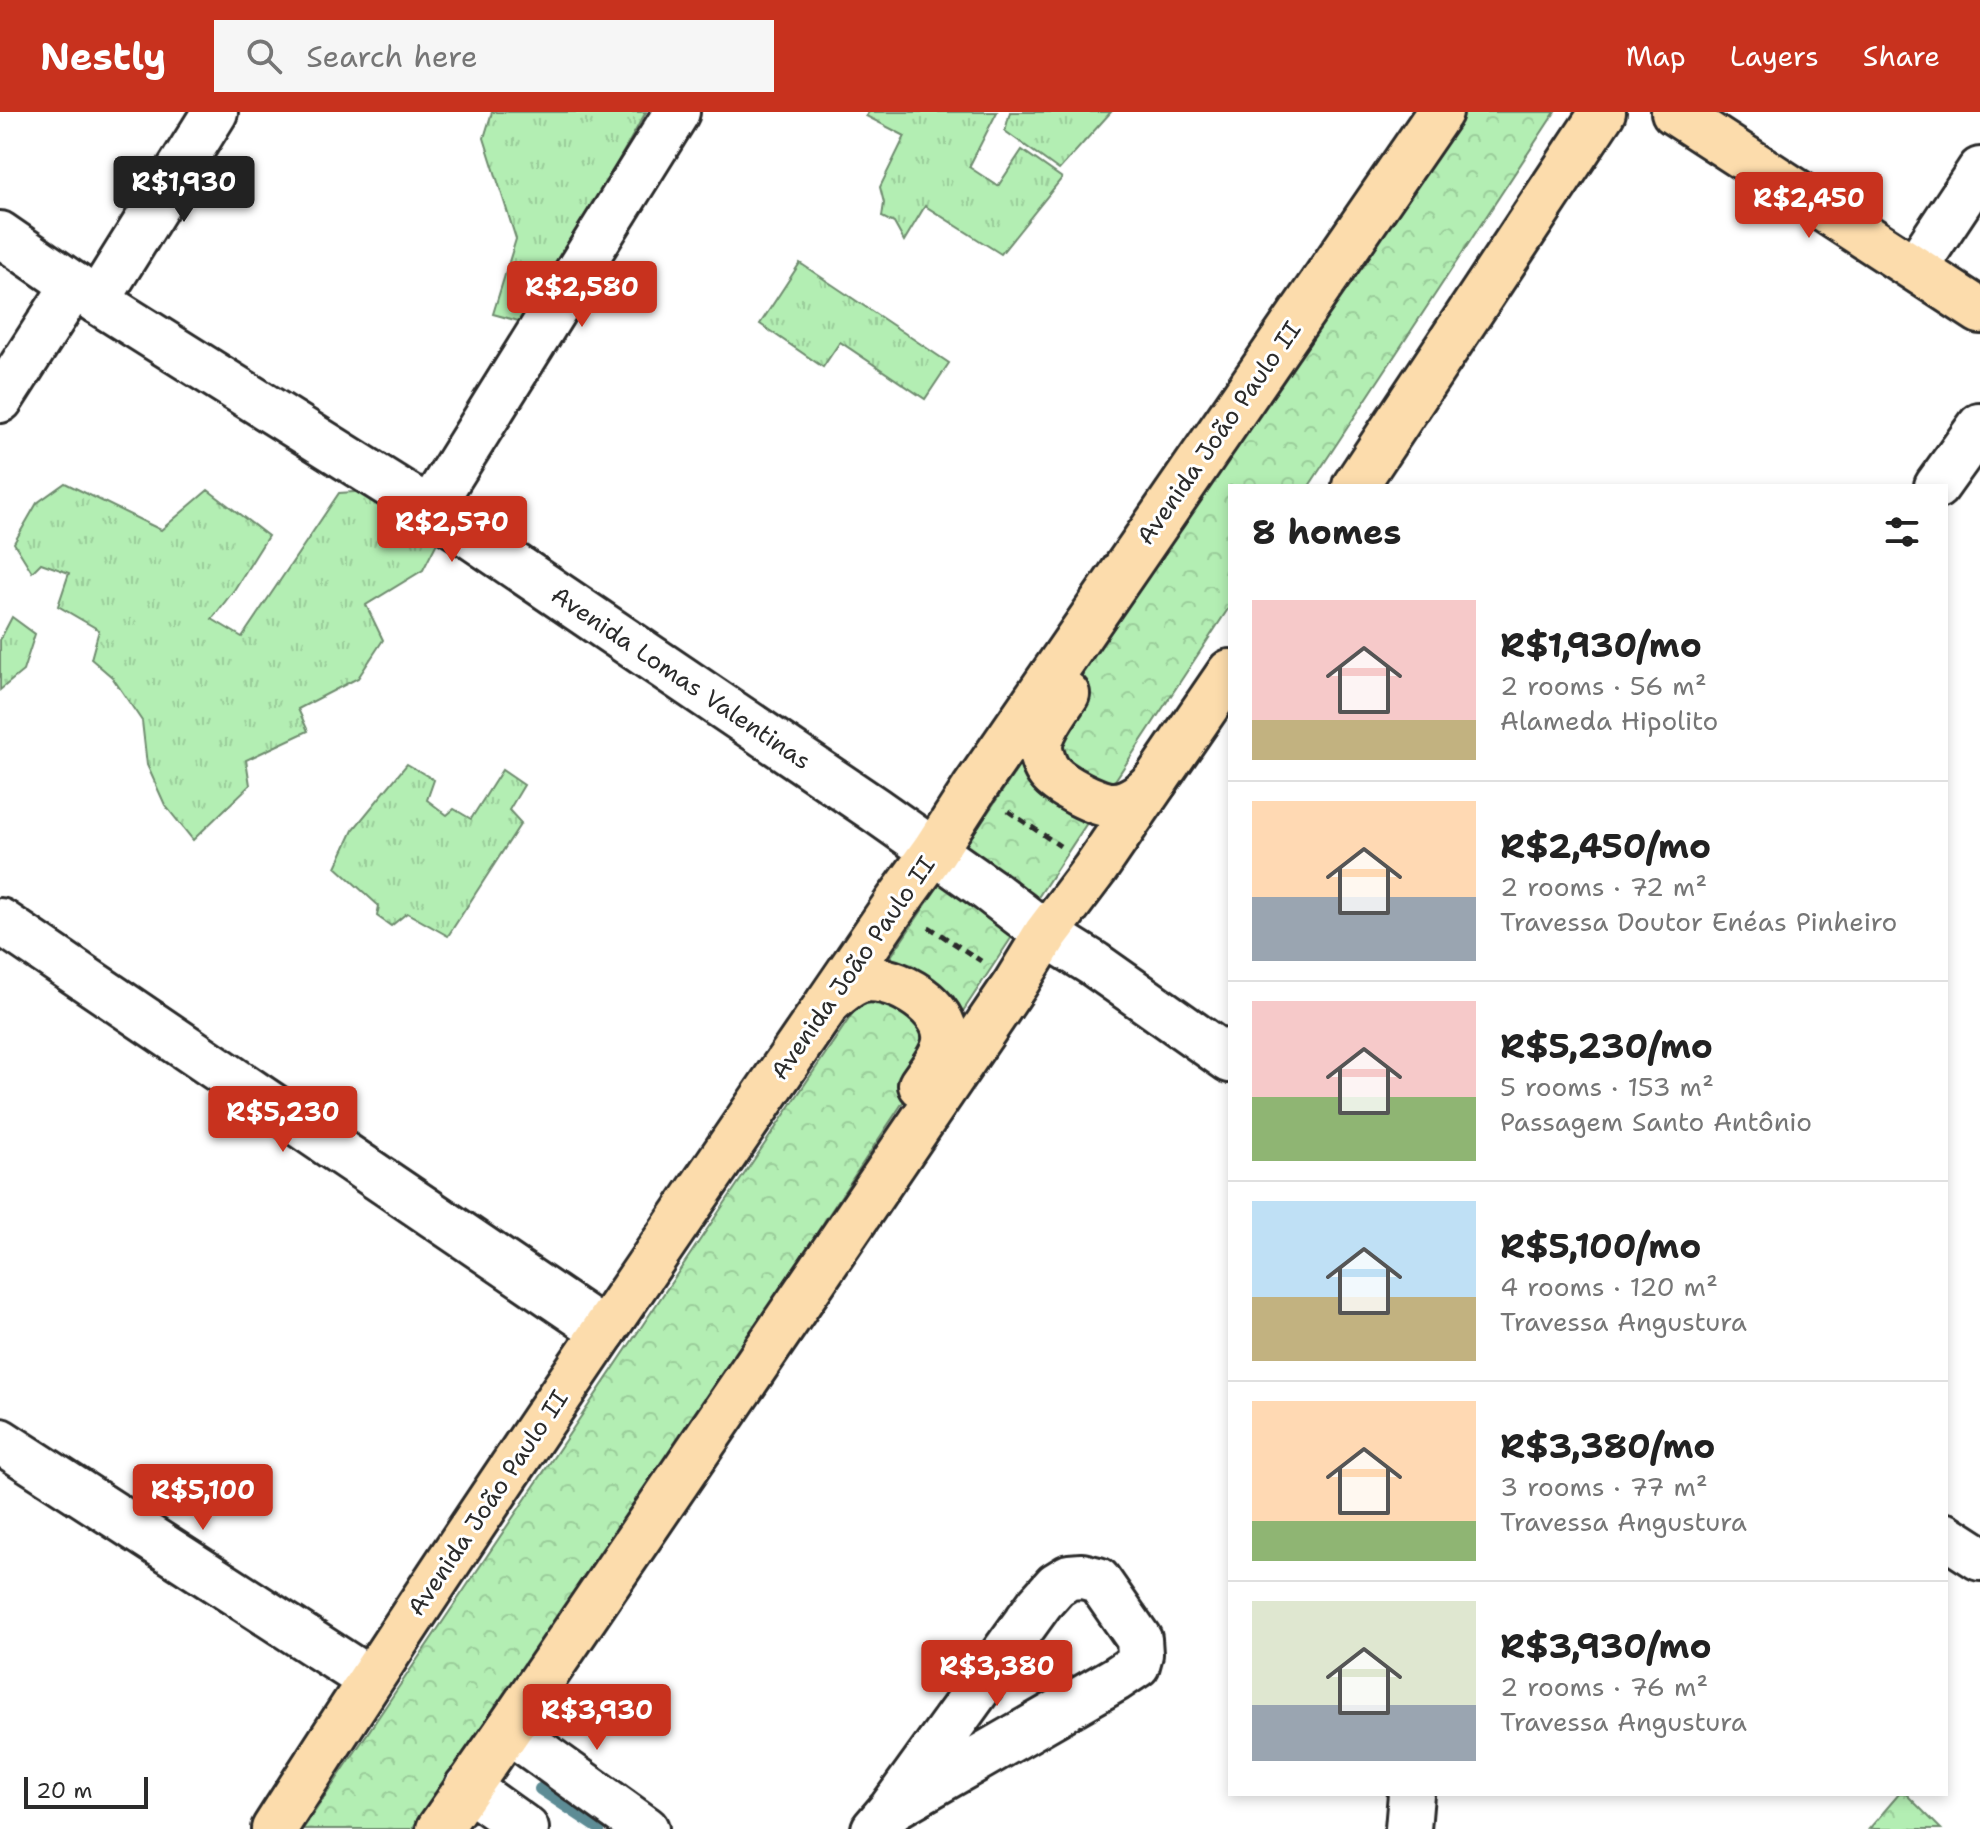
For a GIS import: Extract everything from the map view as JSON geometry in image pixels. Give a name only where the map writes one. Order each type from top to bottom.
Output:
[{"type":"main road","name":"Avenida João Paulo II","points":[[274,1829],[604,1331],[1440,112]]},
{"type":"main road","points":[[1356,484],[1603,112]]},
{"type":"main road","points":[[1674,112],[1980,311]]},
{"type":"main road","points":[[1077,640],[1080,672],[1041,736],[1040,749],[1049,772],[1084,796],[1113,805],[1129,802],[1160,777]]},
{"type":"main road","points":[[439,1829],[1016,983],[1046,934],[1160,777],[1228,675]]},
{"type":"main road","points":[[827,1003],[857,981],[886,980],[937,1012],[946,1034],[944,1048],[905,1112],[903,1147]]},
{"type":"street","points":[[0,400],[85,293],[215,112]]},
{"type":"street","points":[[429,510],[677,112]]},
{"type":"street","points":[[1915,268],[1980,170]]},
{"type":"street","name":"Avenida Lomas Valentinas","points":[[0,234],[85,293],[465,532],[934,851],[1046,934],[1228,1059]]},
{"type":"street","points":[[1938,484],[1980,426]]},
{"type":"street","points":[[0,921],[604,1331]]},
{"type":"street","points":[[0,1441],[370,1680]]},
{"type":"street","points":[[1948,1537],[1980,1558]]},
{"type":"street","points":[[1069,1577],[1098,1580],[1139,1639],[1137,1665],[883,1818],[1056,1585],[1069,1577]]},
{"type":"street","points":[[508,1730],[646,1829]]},
{"type":"street","points":[[467,1787],[526,1829]]},
{"type":"street","points":[[1408,1829],[1411,1796]]},
{"type":"path","points":[[974,789],[1095,869]]},
{"type":"path","points":[[895,905],[1016,983]]},
{"type":"green space","points":[[492,112],[646,112],[526,323],[493,314],[516,239],[484,138]]},
{"type":"green space","points":[[869,112],[997,112],[969,167],[998,186],[1022,150],[1062,178],[1001,254],[925,206],[904,241],[894,223],[882,217],[884,203],[880,187],[905,136],[866,116]]},
{"type":"green space","points":[[1010,112],[1111,112],[1059,170],[1005,131]]},
{"type":"green space","points":[[1460,112],[1555,112],[1310,484],[1228,484],[1228,609],[708,1398],[412,1829],[303,1829]]},
{"type":"green space","points":[[800,263],[949,363],[925,399],[840,342],[823,367],[760,324]]},
{"type":"green space","points":[[65,483],[161,530],[208,490],[268,536],[212,619],[242,637],[339,493],[370,491],[442,533],[423,570],[366,605],[383,640],[358,678],[298,709],[308,731],[246,760],[250,785],[193,840],[165,805],[147,765],[142,721],[112,677],[91,659],[99,630],[58,606],[69,573],[41,563],[32,572],[14,543],[37,503]]},
{"type":"green space","points":[[12,617],[35,634],[23,671],[0,690],[0,640]]},
{"type":"green space","points":[[407,764],[434,780],[427,800],[447,815],[454,809],[471,819],[502,770],[524,785],[509,810],[521,823],[448,936],[407,913],[391,926],[377,916],[379,906],[336,867],[353,830]]},
{"type":"green space","points":[[1897,1796],[1908,1796],[1941,1829],[1869,1829]]},
{"type":"waterway","points":[[540,1789],[600,1829]]}]
